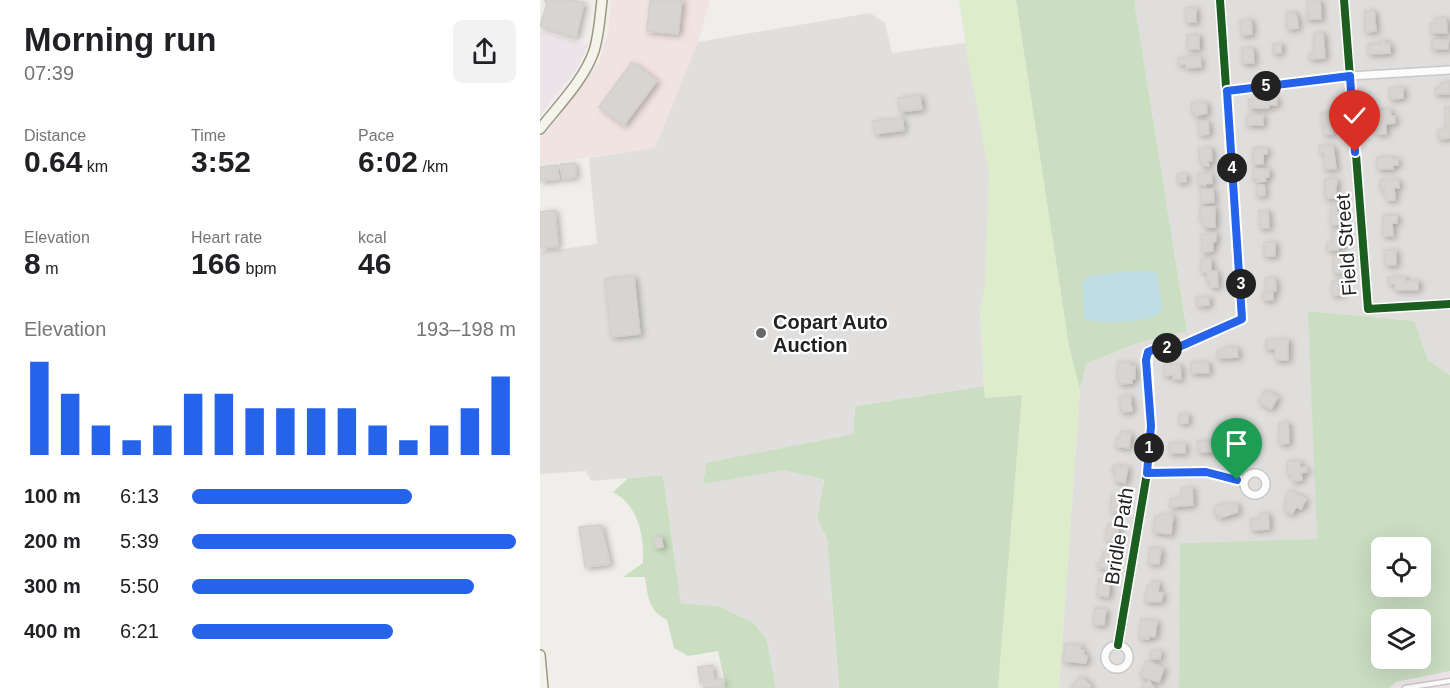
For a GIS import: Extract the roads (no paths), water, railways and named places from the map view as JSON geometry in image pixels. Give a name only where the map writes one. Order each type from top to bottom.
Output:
[{"type":"main road","points":[[540,129],[578,79],[593,54],[597,41],[602,0]]},
{"type":"main road","points":[[540,655],[543,688]]},
{"type":"street","points":[[1220,0],[1227,91],[1350,76],[1450,70]]},
{"type":"street","name":"Field Street","points":[[1344,0],[1368,309],[1450,304]]},
{"type":"street","name":"Bridle Path","points":[[1118,645],[1147,473],[1151,426],[1146,360],[1148,352],[1181,346],[1242,319],[1227,91]]},
{"type":"street","points":[[1147,473],[1206,472],[1244,482]]},
{"type":"lane","points":[[1405,688],[1450,681]]},
{"type":"water","points":[[1142,270],[1156,272],[1162,302],[1161,312],[1134,321],[1085,320],[1083,280],[1093,275]]},
{"type":"place","name":"Copart Auto Auction","points":[[761,333]]}]
